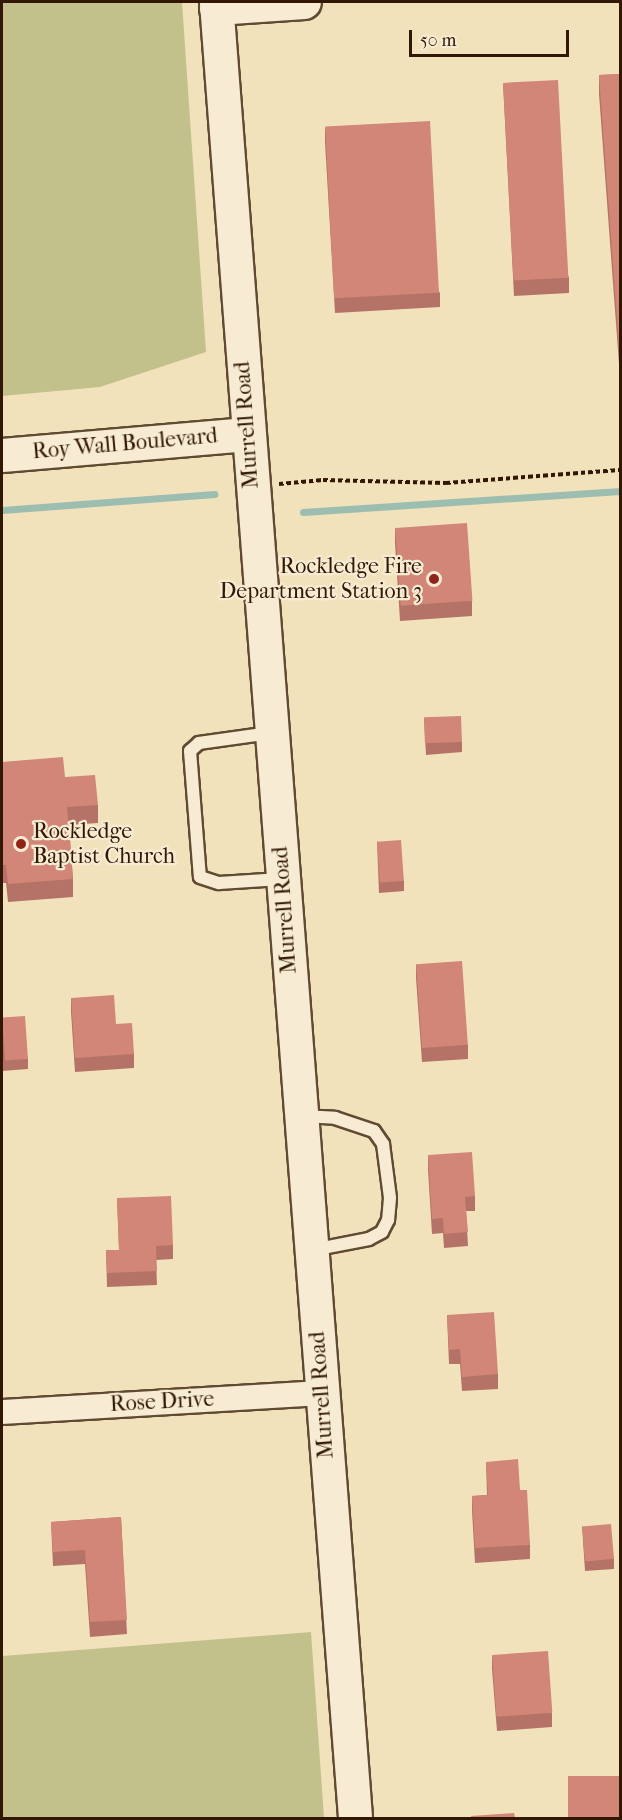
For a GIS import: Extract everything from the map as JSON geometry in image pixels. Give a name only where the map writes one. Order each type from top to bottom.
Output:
[{"type":"street","points":[[216,5],[304,2]]},
{"type":"street","name":"Murrell Road","points":[[216,5],[355,1818]]},
{"type":"street","name":"Roy Wall Boulevard","points":[[2,455],[248,434]]},
{"type":"street","name":"Rose Drive","points":[[2,1412],[322,1393]]},
{"type":"lane","points":[[271,733],[199,743],[190,751],[200,877],[219,882],[282,879]]},
{"type":"lane","points":[[301,1116],[335,1118],[374,1131],[383,1144],[390,1198],[388,1220],[382,1232],[369,1239],[311,1250]]},
{"type":"path","points":[[252,486],[323,480],[446,483],[621,470]]},
{"type":"shaded area","points":[[2,2],[182,2],[206,352],[100,387],[2,396]]},
{"type":"shaded area","points":[[311,1632],[324,1818],[2,1818],[2,1656]]},
{"type":"building","points":[[621,74],[621,373],[599,75]]},
{"type":"building","points":[[558,80],[568,278],[513,281],[503,83]]},
{"type":"building","points":[[430,121],[439,293],[334,298],[325,126]]},
{"type":"building","name":"Rockledge Fire Department Station 3","points":[[467,523],[472,601],[401,606],[395,528]]},
{"type":"building","points":[[461,716],[462,742],[425,743],[424,717]]},
{"type":"building","points":[[63,757],[65,777],[95,775],[98,805],[67,807],[73,879],[8,884],[6,865],[2,865],[2,762]]},
{"type":"building","points":[[401,840],[404,881],[380,883],[377,842]]},
{"type":"building","points":[[462,961],[468,1045],[422,1048],[416,964]]},
{"type":"building","points":[[114,995],[116,1024],[132,1023],[134,1054],[75,1058],[71,998]]},
{"type":"building","points":[[25,1016],[28,1059],[5,1060],[2,1018]]},
{"type":"building","points":[[472,1152],[475,1196],[465,1197],[468,1232],[444,1234],[443,1218],[432,1219],[428,1155]]},
{"type":"building","points":[[171,1196],[173,1245],[156,1246],[157,1271],[107,1273],[106,1250],[119,1250],[117,1198]]},
{"type":"building","points":[[494,1312],[498,1374],[462,1377],[460,1349],[449,1350],[447,1315]]},
{"type":"building","points":[[518,1459],[520,1490],[527,1490],[530,1545],[475,1548],[472,1496],[488,1495],[486,1462]]},
{"type":"building","points":[[121,1517],[127,1620],[90,1622],[85,1550],[53,1552],[51,1522]]},
{"type":"building","points":[[611,1524],[614,1559],[585,1561],[582,1527]]},
{"type":"building","points":[[548,1651],[552,1713],[496,1717],[492,1655]]},
{"type":"building","points":[[568,1776],[620,1776],[620,1818],[568,1818]]},
{"type":"building","points":[[514,1813],[515,1818],[471,1818],[471,1816]]},
{"type":"waterway","points":[[303,512],[620,491]]},
{"type":"waterway","points":[[2,510],[214,494]]},
{"type":"place","name":"Rockledge Fire Department Station 3","points":[[434,579]]},
{"type":"place","name":"Rockledge Baptist Church","points":[[21,844]]}]
